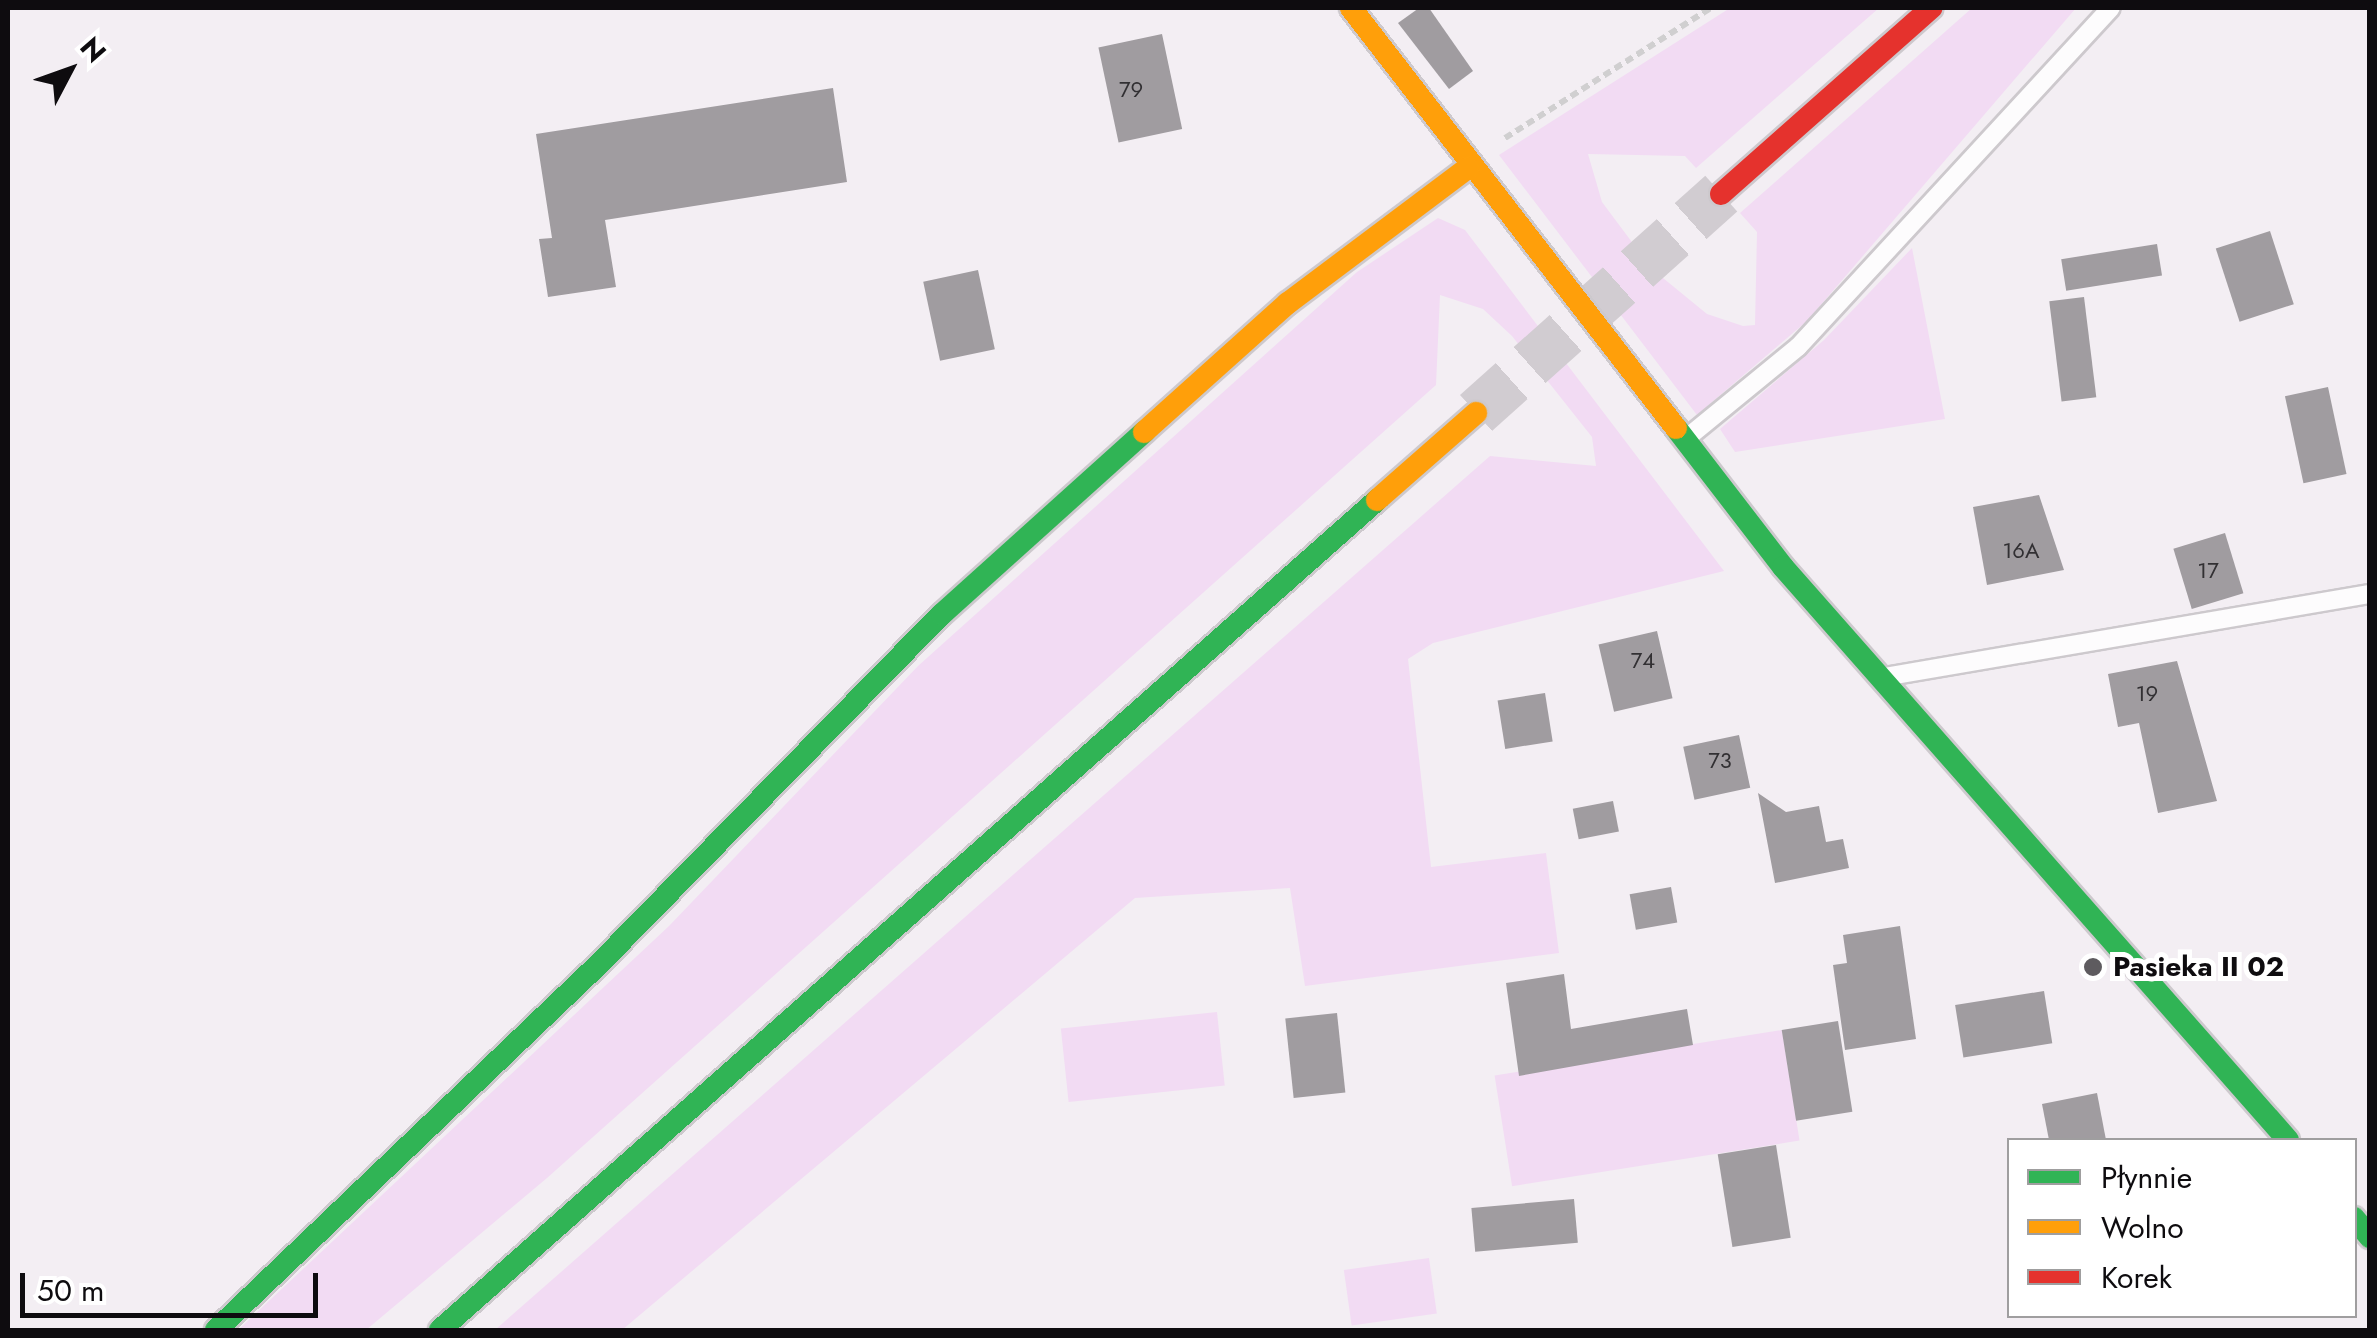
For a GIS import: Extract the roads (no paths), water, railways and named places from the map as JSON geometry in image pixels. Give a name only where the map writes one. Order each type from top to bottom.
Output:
[{"type":"street","points":[[1351,8],[1468,168],[1681,442],[1878,679],[2286,1138]]},
{"type":"street","points":[[1721,194],[1931,8]]},
{"type":"street","points":[[216,1330],[598,965],[942,614],[1288,303],[1468,168]]},
{"type":"street","points":[[440,1330],[1476,413]]},
{"type":"lane","points":[[1681,442],[1798,347],[2110,8]]},
{"type":"lane","points":[[1878,679],[2370,594]]},
{"type":"tunnel","points":[[1476,413],[1721,194]]},
{"type":"place","name":"Pasieka II 02","points":[[2093,967]]}]
